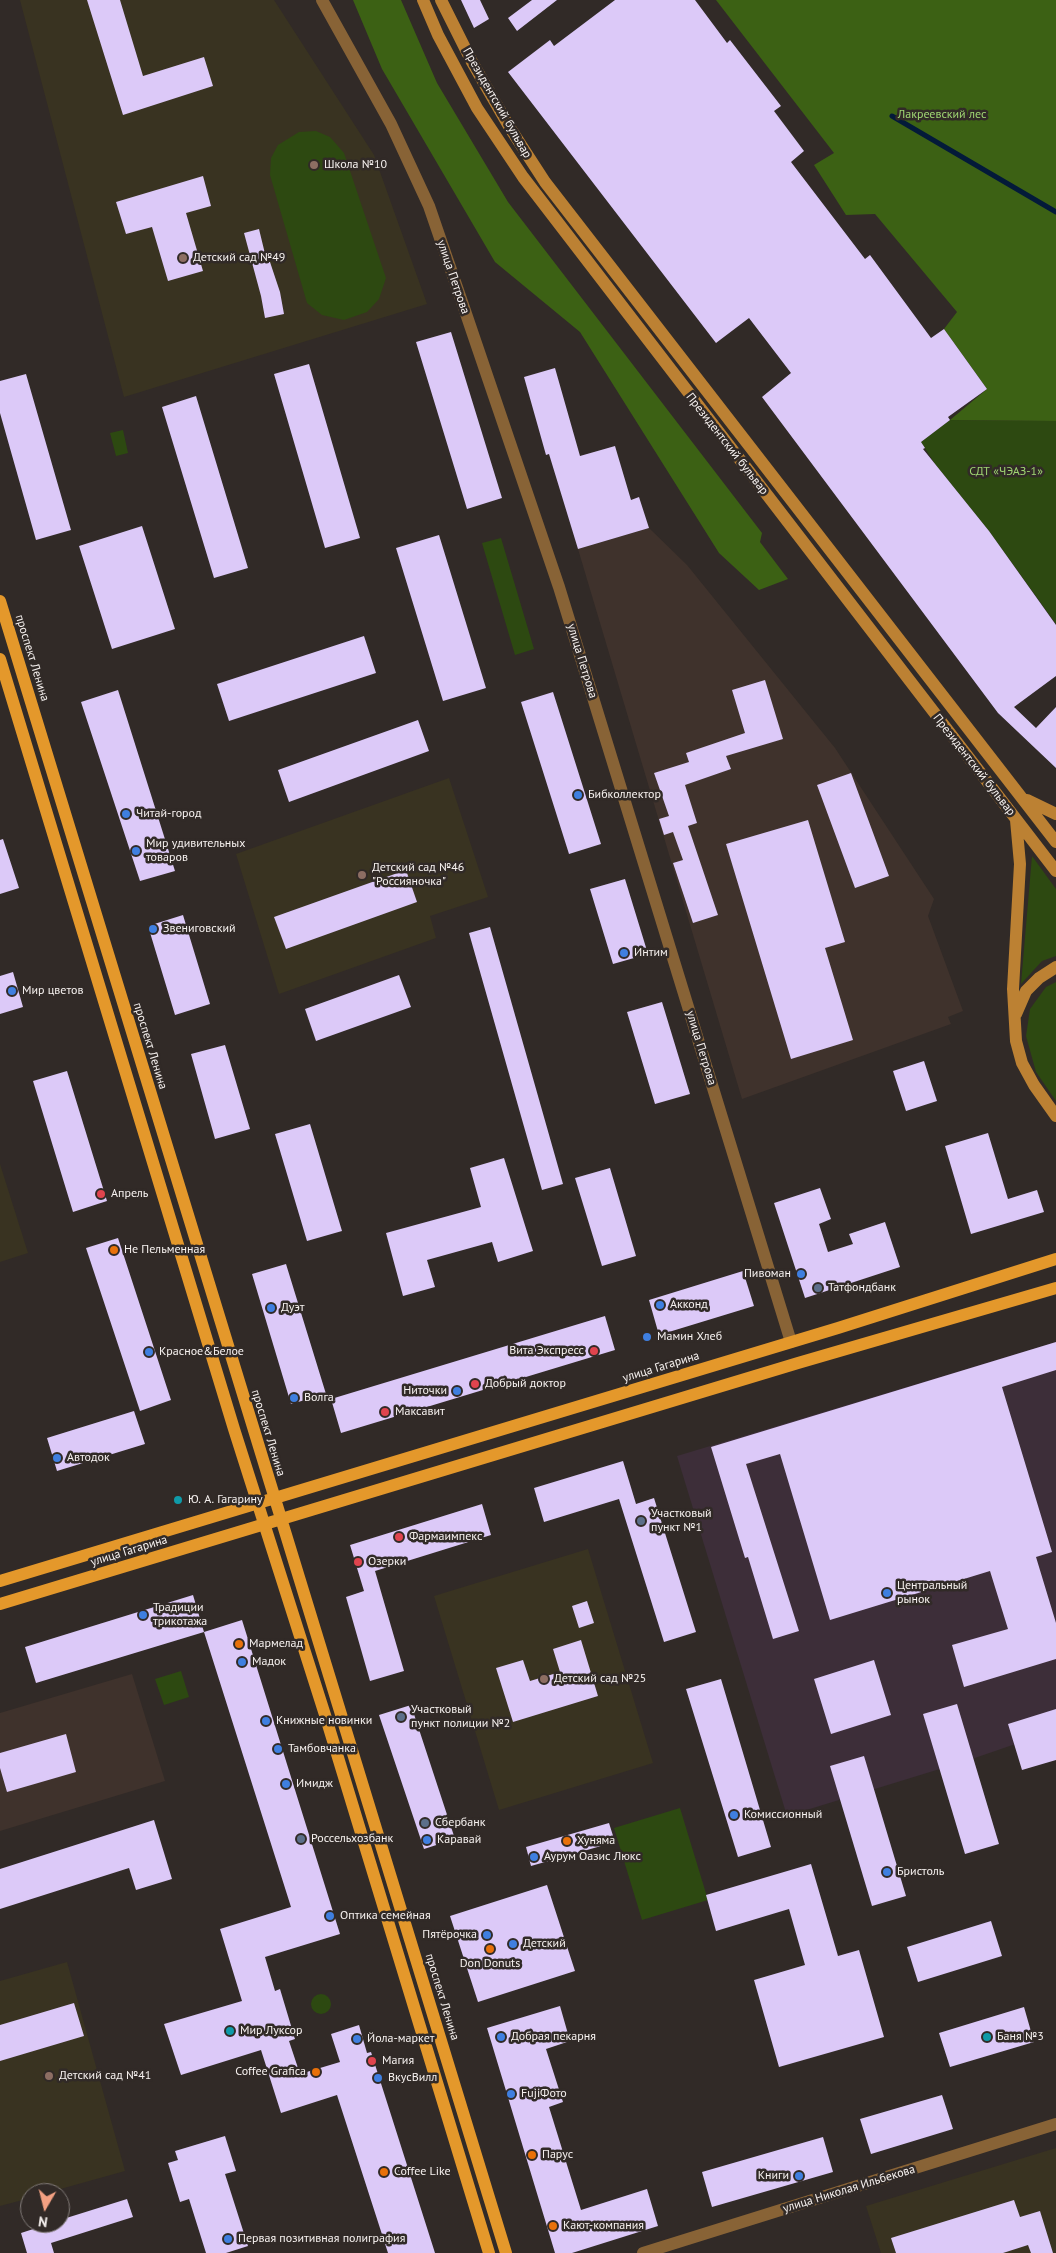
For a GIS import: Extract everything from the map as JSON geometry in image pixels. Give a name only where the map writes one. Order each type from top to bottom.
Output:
[{"type":"main road","name":"Президентский бульвар","points":[[423,0],[438,35],[477,108],[523,177],[1056,871]]},
{"type":"main road","name":"Президентский бульвар","points":[[441,0],[486,87],[545,182],[1056,842]]},
{"type":"main road","name":"проспект Ленина","points":[[0,601],[506,2253]]},
{"type":"main road","points":[[0,659],[257,1502],[489,2253]]},
{"type":"main road","points":[[1023,799],[1056,814]]},
{"type":"main road","points":[[1016,819],[1020,864],[1013,989],[1016,1040],[1022,1063],[1034,1085],[1056,1116]]},
{"type":"main road","points":[[1014,1016],[1026,991],[1039,978],[1056,967]]},
{"type":"main road","name":"улица Гагарина","points":[[0,1581],[791,1342],[1056,1259]]},
{"type":"main road","points":[[281,1519],[798,1363],[1056,1288]]},
{"type":"main road","points":[[791,1342],[798,1363]]},
{"type":"main road","name":"улица Гагарина","points":[[0,1604],[281,1519]]},
{"type":"street","name":"улица Петрова","points":[[322,0],[391,124],[428,206],[445,253],[562,595],[791,1342]]},
{"type":"street","name":"улица Николая Ильбекова","points":[[643,2253],[1056,2124]]},
{"type":"shaded area","name":"Школа №10","points":[[20,0],[274,0],[374,155],[427,304],[124,397]]},
{"type":"shaded area","points":[[649,528],[687,565],[835,748],[934,899],[928,916],[963,1011],[948,1017],[951,1024],[742,1099],[578,549]]},
{"type":"shaded area","name":"Детский сад №46 \"Россияночка\"","points":[[449,778],[488,897],[430,916],[436,938],[279,994],[236,854]]},
{"type":"shaded area","points":[[0,1164],[28,1253],[0,1262]]},
{"type":"shaded area","name":"Центральный рынок","points":[[1056,1342],[1056,1730],[969,1760],[787,1816],[677,1456]]},
{"type":"shaded area","name":"Детский сад №25","points":[[588,1549],[653,1763],[499,1810],[434,1596]]},
{"type":"shaded area","points":[[132,1674],[165,1781],[0,1831],[0,1713]]},
{"type":"shaded area","name":"Детский сад №41","points":[[67,1962],[125,2171],[70,2186],[70,2183],[20,2183],[20,2201],[0,2206],[0,1981]]},
{"type":"shaded area","points":[[1056,2148],[1056,2253],[881,2253],[866,2206]]},
{"type":"green space","points":[[353,0],[401,0],[437,83],[508,202],[762,533],[760,542],[788,579],[759,590],[719,553],[580,332],[495,262],[382,69]]},
{"type":"green space","name":"Лакреевский лес","points":[[716,0],[1056,0],[1056,421],[950,420],[987,389],[944,329],[957,312],[875,214],[846,215],[814,165],[834,153]]},
{"type":"green space","points":[[316,131],[330,137],[344,153],[386,278],[379,299],[367,312],[344,320],[322,315],[307,303],[270,175],[271,158],[278,145],[299,132]]},
{"type":"green space","name":"СДТ «ЧЭАЗ-1»","points":[[950,420],[1056,421],[1056,624],[989,531],[935,464],[921,442]]},
{"type":"green space","points":[[123,430],[128,453],[116,456],[110,433]]},
{"type":"green space","points":[[501,538],[534,649],[515,655],[482,543]]},
{"type":"green space","points":[[1032,856],[1056,889],[1056,956],[1042,961],[1021,984]]},
{"type":"green space","points":[[1056,982],[1056,1101],[1036,1072],[1026,1036],[1030,1009],[1046,987]]},
{"type":"green space","points":[[181,1671],[189,1697],[164,1705],[155,1679]]},
{"type":"green space","points":[[680,1808],[708,1900],[642,1920],[614,1828]]},
{"type":"green space","points":[[321,1994],[328,1997],[331,2004],[328,2011],[321,2014],[314,2011],[311,2004],[314,1997]]},
{"type":"building","points":[[87,0],[120,0],[143,76],[204,57],[213,86],[123,115]]},
{"type":"building","points":[[461,0],[480,0],[489,19],[474,28]]},
{"type":"building","points":[[532,0],[557,0],[517,31],[508,18]]},
{"type":"building","points":[[615,0],[695,0],[727,43],[730,40],[781,106],[774,111],[804,151],[791,162],[865,259],[870,255],[931,338],[944,329],[987,389],[948,417],[950,420],[921,442],[925,448],[923,449],[989,531],[1056,625],[1056,676],[1014,707],[1036,728],[1056,707],[1056,768],[998,713],[762,397],[791,373],[749,318],[716,343],[508,72],[550,40],[554,46]]},
{"type":"building","points":[[203,176],[211,206],[186,213],[203,271],[168,281],[152,227],[126,234],[116,202]]},
{"type":"building","points":[[259,229],[267,262],[270,262],[280,292],[284,314],[265,318],[244,233]]},
{"type":"building","points":[[451,332],[502,498],[467,509],[416,342]]},
{"type":"building","points":[[309,364],[360,538],[325,548],[274,374]]},
{"type":"building","points":[[555,368],[580,456],[615,446],[631,500],[639,497],[649,528],[578,549],[549,454],[546,455],[524,377]]},
{"type":"building","points":[[26,374],[71,530],[36,540],[0,413],[0,381]]},
{"type":"building","points":[[196,396],[248,568],[214,578],[162,407]]},
{"type":"building","points":[[142,526],[175,629],[112,649],[79,546]]},
{"type":"building","points":[[439,535],[486,688],[443,701],[396,548]]},
{"type":"building","points":[[364,636],[376,673],[229,721],[217,684]]},
{"type":"building","points":[[765,680],[783,739],[726,756],[731,769],[685,785],[697,823],[688,826],[718,915],[693,923],[673,863],[683,860],[673,832],[664,835],[659,819],[669,816],[654,773],[689,762],[686,753],[745,733],[732,690]]},
{"type":"building","points":[[118,690],[175,871],[140,881],[81,702]]},
{"type":"building","points":[[553,692],[601,844],[569,854],[521,702]]},
{"type":"building","points":[[418,720],[429,751],[289,802],[278,770]]},
{"type":"building","points":[[851,773],[889,876],[855,888],[817,785]]},
{"type":"building","points":[[808,820],[845,942],[825,948],[853,1040],[791,1059],[726,844]]},
{"type":"building","points":[[3,839],[19,888],[0,894],[0,840]]},
{"type":"building","points":[[406,870],[417,902],[286,949],[274,917]]},
{"type":"building","points":[[625,879],[648,954],[613,964],[590,889]]},
{"type":"building","points":[[183,915],[210,1004],[175,1015],[148,926]]},
{"type":"building","points":[[490,927],[563,1184],[542,1190],[469,933]]},
{"type":"building","points":[[13,972],[23,1007],[0,1014],[0,976]]},
{"type":"building","points":[[399,975],[411,1007],[316,1041],[305,1009]]},
{"type":"building","points":[[662,1002],[690,1094],[655,1104],[627,1012]]},
{"type":"building","points":[[225,1045],[250,1129],[215,1139],[191,1054]]},
{"type":"building","points":[[924,1061],[937,1101],[906,1111],[893,1071]]},
{"type":"building","points":[[67,1071],[107,1201],[73,1212],[33,1081]]},
{"type":"building","points":[[310,1124],[342,1231],[307,1241],[275,1134]]},
{"type":"building","points":[[988,1133],[1008,1199],[1037,1190],[1044,1212],[971,1234],[945,1146]]},
{"type":"building","points":[[504,1158],[533,1251],[498,1262],[492,1242],[427,1260],[435,1287],[403,1296],[386,1233],[481,1207],[470,1168]]},
{"type":"building","points":[[610,1168],[636,1256],[602,1266],[575,1178]]},
{"type":"building","points":[[820,1188],[831,1219],[819,1224],[828,1252],[853,1244],[849,1234],[885,1222],[900,1267],[805,1298],[774,1203]]},
{"type":"building","points":[[118,1238],[171,1400],[140,1411],[86,1248]]},
{"type":"building","points":[[286,1264],[326,1394],[291,1404],[252,1274]]},
{"type":"building","points":[[743,1271],[754,1306],[659,1335],[649,1300]]},
{"type":"building","points":[[605,1316],[615,1350],[341,1433],[331,1399]]},
{"type":"building","points":[[1056,1342],[1056,1370],[1002,1387],[1052,1552],[1036,1557],[1056,1623],[1056,1659],[964,1687],[952,1645],[1008,1629],[990,1571],[830,1620],[780,1454],[746,1464],[799,1631],[773,1639],[748,1557],[745,1558],[711,1447]]},
{"type":"building","points":[[134,1411],[145,1444],[57,1471],[47,1438]]},
{"type":"building","points":[[623,1461],[636,1504],[654,1498],[696,1632],[664,1642],[619,1499],[544,1522],[534,1488]]},
{"type":"building","points":[[482,1504],[491,1535],[375,1571],[404,1671],[370,1681],[346,1597],[364,1591],[350,1545]]},
{"type":"building","points":[[193,1595],[204,1632],[36,1683],[25,1647]]},
{"type":"building","points":[[587,1601],[594,1623],[579,1628],[572,1606]]},
{"type":"building","points":[[242,1620],[340,1934],[265,1957],[275,1991],[280,1989],[295,2039],[289,2041],[300,2074],[340,2062],[331,2034],[359,2025],[367,2053],[371,2052],[435,2253],[388,2253],[337,2095],[281,2113],[261,2050],[181,2075],[164,2024],[242,2001],[220,1929],[291,1907],[204,1632]]},
{"type":"building","points":[[581,1640],[598,1696],[513,1722],[496,1668],[523,1660],[530,1681],[560,1672],[553,1649]]},
{"type":"building","points":[[874,1660],[891,1715],[831,1734],[814,1679]]},
{"type":"building","points":[[721,1679],[771,1847],[738,1857],[686,1689]]},
{"type":"building","points":[[957,1704],[999,1844],[965,1854],[923,1714]]},
{"type":"building","points":[[411,1705],[455,1839],[424,1849],[379,1715]]},
{"type":"building","points":[[1056,1709],[1056,1760],[1022,1770],[1008,1724]]},
{"type":"building","points":[[66,1734],[76,1772],[7,1792],[0,1768],[0,1753]]},
{"type":"building","points":[[864,1756],[906,1896],[872,1906],[830,1766]]},
{"type":"building","points":[[154,1820],[172,1879],[136,1890],[129,1868],[0,1909],[0,1869]]},
{"type":"building","points":[[609,1823],[615,1842],[531,1866],[526,1847]]},
{"type":"building","points":[[811,1864],[838,1956],[859,1950],[884,2037],[779,2067],[754,1980],[805,1965],[789,1909],[716,1931],[706,1895]]},
{"type":"building","name":"Детский","points":[[547,1885],[575,1971],[478,2002],[450,1916]]},
{"type":"building","points":[[991,1921],[1002,1956],[918,1982],[907,1947]]},
{"type":"building","points":[[74,2003],[84,2036],[0,2061],[0,2025]]},
{"type":"building","points":[[560,2006],[570,2041],[546,2049],[563,2102],[549,2107],[581,2210],[647,2189],[658,2226],[572,2253],[555,2253],[487,2028]]},
{"type":"building","name":"Баня №3","points":[[1024,2007],[1034,2042],[950,2067],[939,2033]]},
{"type":"building","points":[[942,2095],[953,2129],[871,2154],[860,2119]]},
{"type":"building","points":[[225,2136],[236,2171],[225,2174],[248,2246],[226,2253],[206,2253],[189,2199],[180,2202],[168,2163],[178,2160],[175,2151]]},
{"type":"building","points":[[823,2137],[833,2172],[712,2207],[702,2172]]},
{"type":"building","points":[[127,2199],[133,2217],[51,2243],[54,2253],[27,2253],[21,2233],[70,2233],[70,2217]]},
{"type":"building","points":[[1014,2200],[1020,2217],[1040,2211],[1053,2253],[1031,2253],[1028,2245],[1003,2253],[896,2253],[891,2238]]},
{"type":"waterway","points":[[892,116],[1056,212]]},
{"type":"place","name":"Школа №10","points":[[314,165]]},
{"type":"place","name":"Детский сад №49","points":[[183,258]]},
{"type":"place","name":"Бибколлектор","points":[[578,795]]},
{"type":"place","name":"Читай-город","points":[[126,814]]},
{"type":"place","name":"Мир удивительных товаров","points":[[136,851]]},
{"type":"place","name":"Детский сад №46 \"Россияночка\"","points":[[362,875]]},
{"type":"place","name":"Звениговский","points":[[153,929]]},
{"type":"place","name":"Интим","points":[[624,953]]},
{"type":"place","name":"Мир цветов","points":[[12,991]]},
{"type":"place","name":"Апрель","points":[[101,1194]]},
{"type":"place","name":"Не Пельменная","points":[[114,1250]]},
{"type":"place","name":"Пивоман","points":[[801,1274]]},
{"type":"place","name":"Татфондбанк","points":[[818,1288]]},
{"type":"place","name":"Акконд","points":[[660,1305]]},
{"type":"place","name":"Дуэт","points":[[271,1308]]},
{"type":"place","name":"Мамин Хлеб","points":[[647,1337]]},
{"type":"place","name":"Вита Экспресс","points":[[594,1351]]},
{"type":"place","name":"Красное&Белое","points":[[149,1352]]},
{"type":"place","name":"Добрый доктор","points":[[475,1384]]},
{"type":"place","name":"Ниточки","points":[[457,1391]]},
{"type":"place","name":"Волга","points":[[294,1398]]},
{"type":"place","name":"Максавит","points":[[385,1412]]},
{"type":"place","name":"Автодок","points":[[57,1458]]},
{"type":"place","name":"Ю. А. Гагарину","points":[[178,1500]]},
{"type":"place","name":"Участковый пункт №1","points":[[641,1521]]},
{"type":"place","name":"Фармаимпекс","points":[[399,1537]]},
{"type":"place","name":"Озерки","points":[[358,1562]]},
{"type":"place","name":"Центральный рынок","points":[[887,1593]]},
{"type":"place","name":"Традиции трикотажа","points":[[143,1615]]},
{"type":"place","name":"Мармелад","points":[[239,1644]]},
{"type":"place","name":"Мадок","points":[[242,1662]]},
{"type":"place","name":"Детский сад №25","points":[[544,1679]]},
{"type":"place","name":"Участковый пункт полиции №2","points":[[401,1717]]},
{"type":"place","name":"Книжные новинки","points":[[266,1721]]},
{"type":"place","name":"Тамбовчанка","points":[[278,1749]]},
{"type":"place","name":"Имидж","points":[[286,1784]]},
{"type":"place","name":"Комиссионный","points":[[734,1815]]},
{"type":"place","name":"Сбербанк","points":[[425,1823]]},
{"type":"place","name":"Россельхозбанк","points":[[301,1839]]},
{"type":"place","name":"Каравай","points":[[427,1840]]},
{"type":"place","name":"Хуняма","points":[[567,1841]]},
{"type":"place","name":"Аурум Оазис Люкс","points":[[534,1857]]},
{"type":"place","name":"Бристоль","points":[[887,1872]]},
{"type":"place","name":"Оптика семейная","points":[[330,1916]]},
{"type":"place","name":"Пятёрочка","points":[[487,1935]]},
{"type":"place","name":"Детский","points":[[513,1944]]},
{"type":"place","name":"Don Donuts","points":[[490,1949]]},
{"type":"place","name":"Мир Луксор","points":[[230,2031]]},
{"type":"place","name":"Добрая пекарня","points":[[501,2037]]},
{"type":"place","name":"Баня №3","points":[[987,2037]]},
{"type":"place","name":"Йола-маркет","points":[[357,2039]]},
{"type":"place","name":"Магия","points":[[372,2061]]},
{"type":"place","name":"Coffee Grafica","points":[[316,2072]]},
{"type":"place","name":"Детский сад №41","points":[[49,2076]]},
{"type":"place","name":"ВкусВилл","points":[[378,2078]]},
{"type":"place","name":"FujiФото","points":[[511,2094]]},
{"type":"place","name":"Парус","points":[[532,2155]]},
{"type":"place","name":"Coffee Like","points":[[384,2172]]},
{"type":"place","name":"Книги","points":[[799,2176]]},
{"type":"place","name":"Кают-компания","points":[[553,2226]]},
{"type":"place","name":"Первая позитивная полиграфия","points":[[228,2239]]}]
